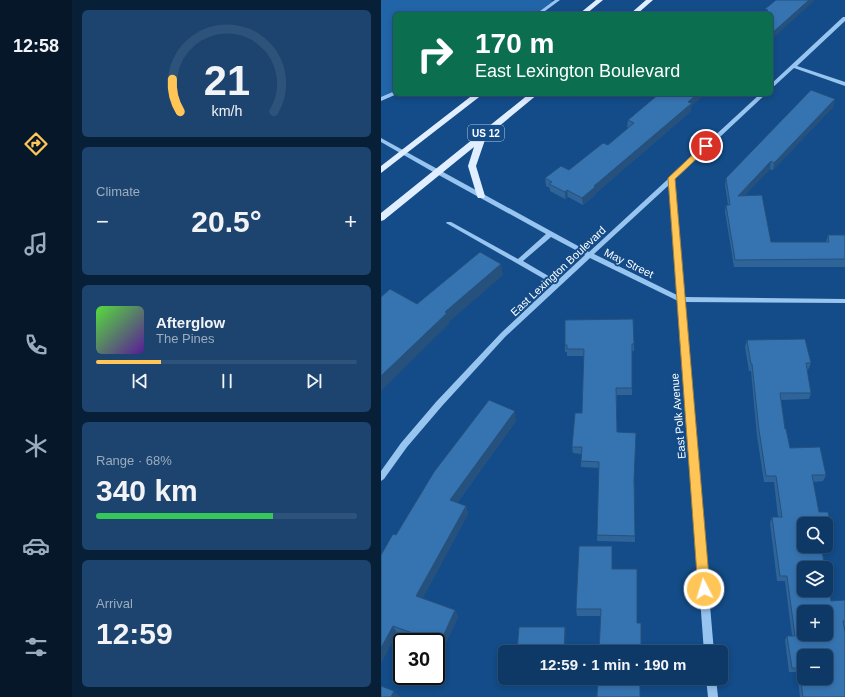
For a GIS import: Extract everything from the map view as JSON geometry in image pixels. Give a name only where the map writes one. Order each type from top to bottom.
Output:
[{"type":"main road","points":[[585,12],[600,0]]},
{"type":"main road","points":[[635,12],[650,0]]},
{"type":"main road","points":[[381,170],[476,96]]},
{"type":"main road","name":"US 12","points":[[381,218],[532,96]]},
{"type":"main road","points":[[481,196],[472,166],[474,156],[483,135]]},
{"type":"street","points":[[541,12],[558,0]]},
{"type":"street","points":[[773,85],[845,18]]},
{"type":"street","points":[[793,66],[845,84]]},
{"type":"street","points":[[381,99],[393,93]]},
{"type":"street","name":"East Lexington Boulevard","points":[[381,477],[404,445],[473,366],[503,335],[761,96]]},
{"type":"street","name":"May Street","points":[[381,140],[550,234],[680,299],[845,300]]},
{"type":"street","name":"East Polk Avenue","points":[[671,178],[708,645]]},
{"type":"street","points":[[449,223],[558,284]]},
{"type":"street","points":[[518,262],[550,234]]},
{"type":"street","points":[[712,685],[713,697]]},
{"type":"shaded area","points":[[381,0],[550,0],[555,2],[541,12],[393,12],[393,94],[381,99]]},
{"type":"building","points":[[776,0],[809,0],[773,32],[773,12],[765,12],[768,10],[765,9]]},
{"type":"building","points":[[811,90],[835,99],[774,163],[771,161],[738,196],[762,195],[771,242],[829,242],[828,235],[845,235],[845,259],[735,260],[726,205],[730,205],[726,178]]},
{"type":"building","points":[[657,96],[695,96],[688,102],[692,103],[594,186],[595,187],[582,198],[567,190],[565,192],[549,184],[552,182],[545,178],[561,166],[569,170],[603,143],[608,145],[634,123],[628,120]]},
{"type":"building","points":[[480,252],[501,264],[445,312],[447,313],[381,376],[381,297],[390,289],[417,304]]},
{"type":"building","points":[[633,319],[634,344],[632,344],[632,388],[616,388],[617,432],[636,433],[634,480],[635,536],[597,535],[599,462],[581,461],[582,447],[572,447],[575,413],[582,413],[584,349],[567,349],[567,345],[565,345],[565,320]]},
{"type":"building","points":[[805,339],[811,363],[806,363],[811,393],[780,393],[785,429],[790,448],[820,447],[826,475],[812,475],[819,512],[828,512],[829,517],[797,517],[797,553],[822,553],[824,561],[797,561],[797,597],[830,597],[831,601],[845,600],[845,621],[843,621],[845,632],[845,697],[803,697],[801,685],[833,685],[833,649],[797,649],[797,668],[792,668],[787,636],[795,636],[787,576],[780,576],[772,517],[782,517],[776,476],[766,476],[747,340]]},
{"type":"building","points":[[489,400],[515,411],[450,500],[466,506],[416,596],[455,610],[445,633],[412,633],[393,626],[381,648],[381,555],[393,534],[396,535],[434,472]]},
{"type":"building","points":[[579,546],[612,546],[612,569],[637,569],[637,623],[641,623],[641,645],[599,645],[601,609],[576,609]]},
{"type":"building","points":[[519,627],[565,627],[564,645],[518,645]]},
{"type":"building","points":[[598,685],[640,685],[640,697],[597,697]]},
{"type":"building","points":[[381,686],[394,691],[391,697],[381,697]]},
{"type":"route","points":[[704,589],[671,178],[706,146]]}]
